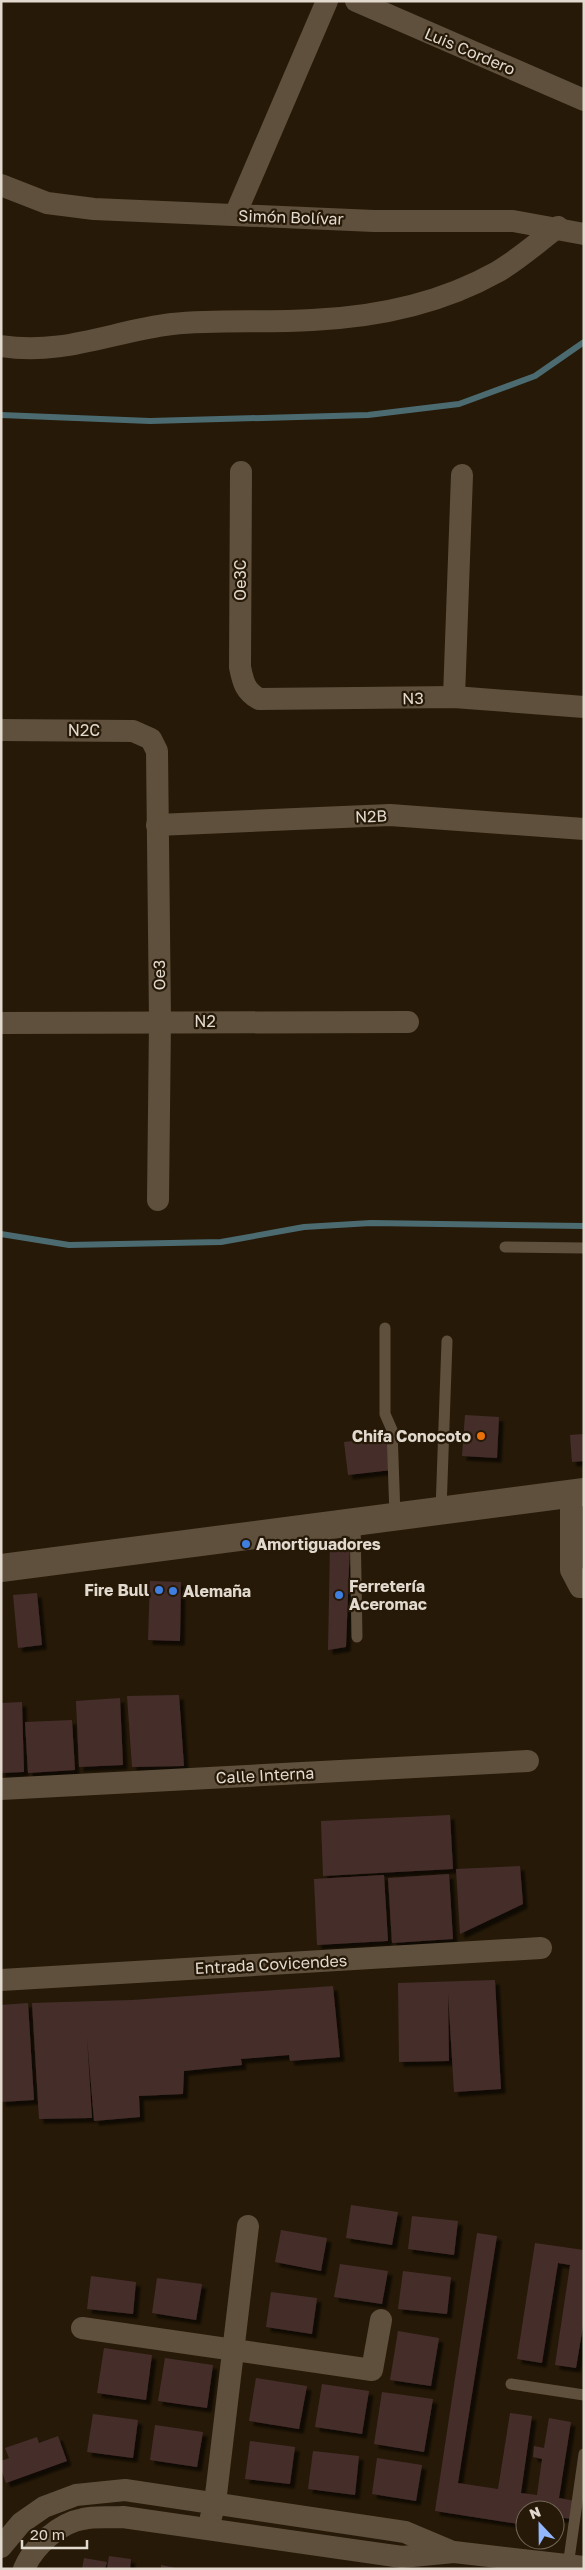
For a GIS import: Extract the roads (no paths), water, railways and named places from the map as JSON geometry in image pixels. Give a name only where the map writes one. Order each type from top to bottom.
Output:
[{"type":"main road","points":[[1,1568],[577,1493]]},
{"type":"street","points":[[235,215],[327,1]]},
{"type":"street","name":"Luis Cordero","points":[[356,1],[584,100]]},
{"type":"street","name":"Simón Bolívar","points":[[1,185],[47,203],[94,209],[436,222],[513,221],[558,227],[584,234]]},
{"type":"street","points":[[1,346],[26,350],[69,346],[172,324],[313,320],[360,316],[405,308],[446,297],[498,272],[558,227]]},
{"type":"street","name":"Oe3C","points":[[241,472],[240,667],[246,688]]},
{"type":"street","points":[[454,697],[462,475]]},
{"type":"street","name":"N3","points":[[246,688],[259,699],[454,697],[584,707]]},
{"type":"street","name":"N2C","points":[[1,730],[133,731],[151,739],[158,750]]},
{"type":"street","name":"Oe3","points":[[158,750],[157,825],[160,1021],[158,1200]]},
{"type":"street","name":"N2B","points":[[157,825],[390,815],[584,829]]},
{"type":"street","name":"N2","points":[[1,1023],[160,1021],[408,1022]]},
{"type":"street","points":[[577,1493],[571,1570],[580,1587],[584,1588]]},
{"type":"street","name":"Calle Interna","points":[[1,1788],[528,1761]]},
{"type":"street","name":"Entrada Covicendes","points":[[1,1980],[541,1948]]},
{"type":"street","points":[[208,2528],[215,2503],[248,2226]]},
{"type":"street","points":[[82,2328],[372,2370],[381,2320]]},
{"type":"street","points":[[1,2546],[21,2523],[44,2507],[76,2495],[125,2490],[405,2532],[454,2552],[489,2563],[576,2566]]},
{"type":"street","points":[[279,2539],[284,2514]]},
{"type":"street","points":[[24,2569],[28,2558],[57,2530],[82,2519],[122,2517],[208,2528],[402,2558],[454,2552]]},
{"type":"lane","points":[[505,1247],[584,1248]]},
{"type":"lane","points":[[384,1328],[385,1414],[392,1430],[395,1516]]},
{"type":"lane","points":[[441,1510],[447,1342]]},
{"type":"lane","points":[[355,1521],[357,1637]]},
{"type":"lane","points":[[511,2384],[584,2395]]},
{"type":"lane","points":[[576,2566],[584,2454]]},
{"type":"waterway","points":[[1,415],[150,421],[368,415],[459,404],[535,376],[584,342]]},
{"type":"waterway","points":[[1,1234],[69,1245],[221,1242],[304,1227],[371,1223],[584,1226]]},
{"type":"place","name":"Chifa Conocoto","points":[[481,1436]]},
{"type":"place","name":"Amortiguadores","points":[[246,1544]]},
{"type":"place","name":"Fire Bull","points":[[159,1590]]},
{"type":"place","name":"Alemaña","points":[[173,1591]]},
{"type":"place","name":"Ferretería Aceromac","points":[[339,1595]]}]
